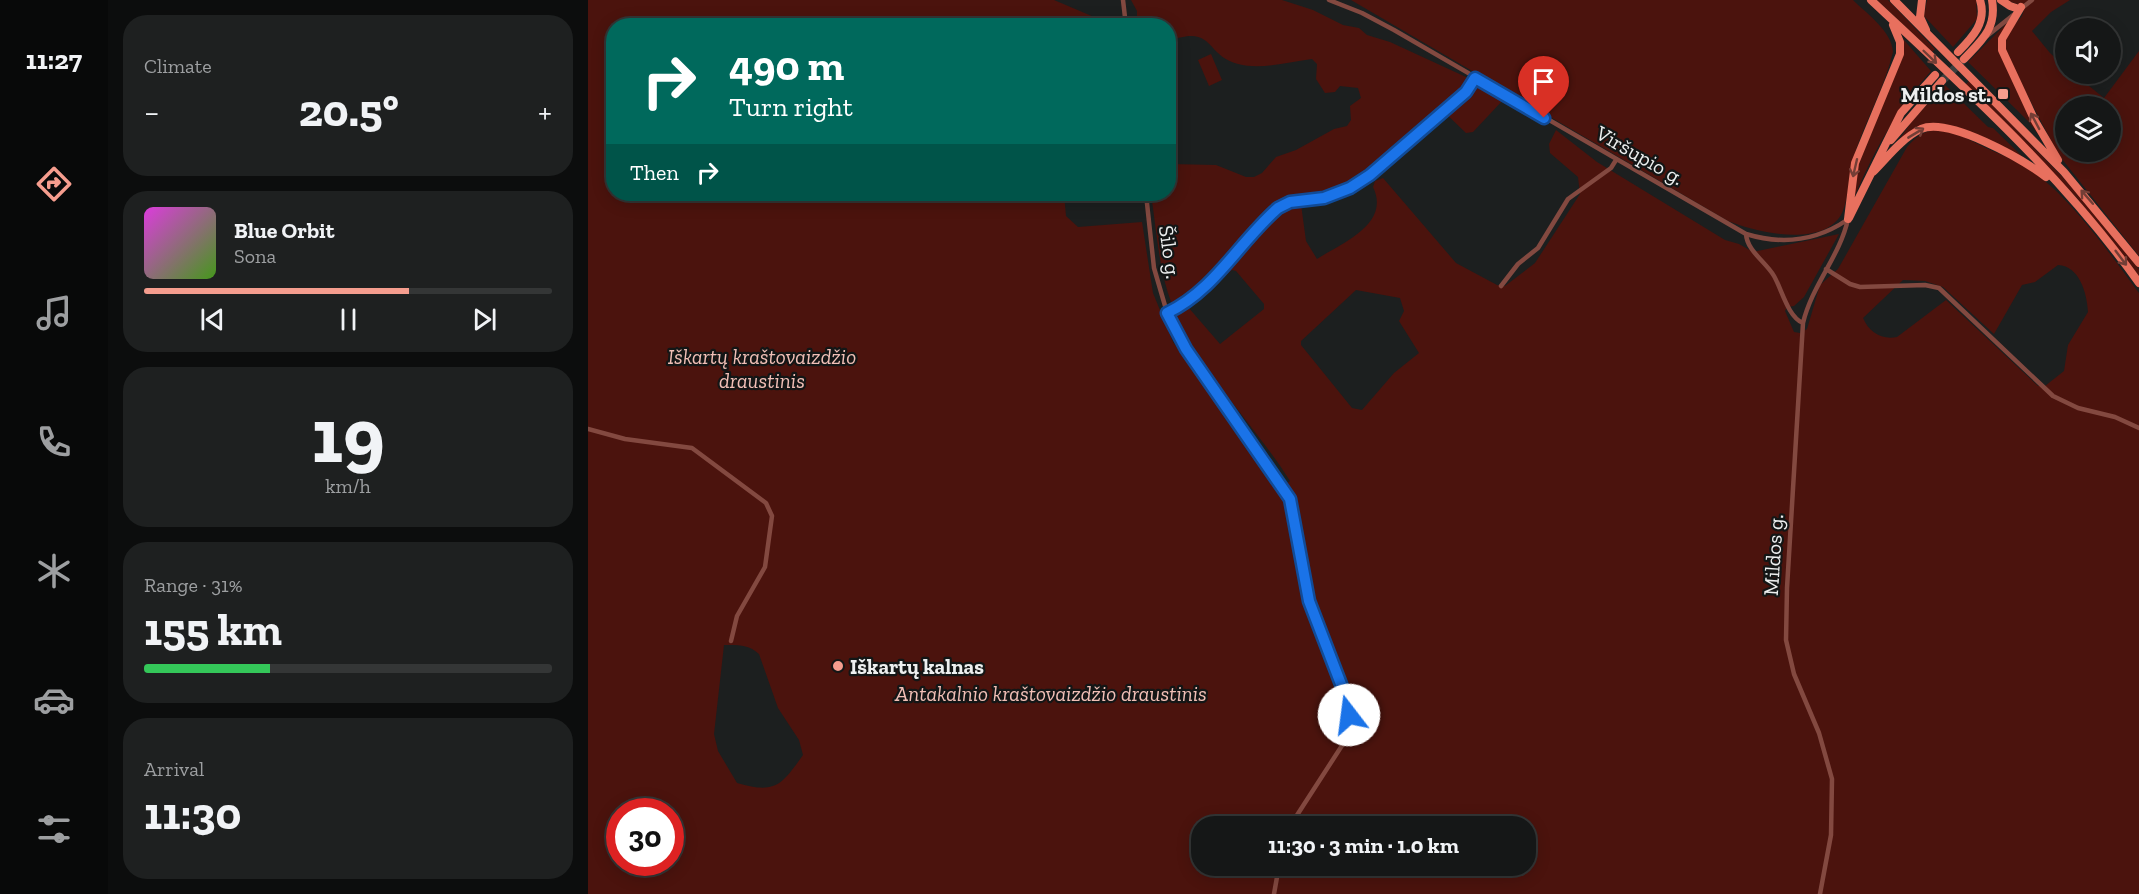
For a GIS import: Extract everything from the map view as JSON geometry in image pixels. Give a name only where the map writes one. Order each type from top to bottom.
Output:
[{"type":"main road","points":[[1871,0],[2064,191],[2102,233],[2139,283]]},
{"type":"main road","points":[[1894,0],[2064,172],[2139,263]]},
{"type":"main road","points":[[1922,0],[1920,17],[1932,38]]},
{"type":"main road","points":[[1958,52],[1977,32],[1981,23],[1980,0]]},
{"type":"main road","points":[[1964,58],[1984,38],[1992,24],[1992,0]]},
{"type":"main road","points":[[2001,0],[2010,6],[2020,8],[2002,39],[2002,50],[2035,121],[2064,172]]},
{"type":"main road","points":[[1848,219],[1855,163],[1900,54],[1898,34],[1888,16]]},
{"type":"main road","points":[[1848,219],[1887,146],[1901,113],[1935,75]]},
{"type":"main road","points":[[1887,146],[1942,81]]},
{"type":"main road","points":[[1873,172],[1911,135],[1924,128],[1945,126],[2028,165],[2064,191]]},
{"type":"street","points":[[1123,0],[1125,18]]},
{"type":"street","name":"Viršupio g.","points":[[1329,0],[1362,13],[1746,234],[1770,240],[1792,241],[1830,230],[1848,219]]},
{"type":"street","points":[[1984,38],[2032,0]]},
{"type":"street","points":[[1167,313],[1194,296],[1223,270],[1278,208],[1290,202],[1336,195],[1364,179],[1466,92],[1475,78]]},
{"type":"street","points":[[1501,286],[1518,264],[1538,248],[1568,199],[1611,168],[1616,160]]},
{"type":"street","name":"Šilo g.","points":[[1147,201],[1154,268],[1167,313],[1186,349],[1290,499],[1309,601],[1348,705],[1349,727],[1343,744],[1296,816]]},
{"type":"street","name":"Mildos g.","points":[[1820,894],[1831,835],[1832,779],[1819,733],[1794,674],[1786,640],[1787,588],[1803,323],[1810,299],[1845,232],[1848,219]]},
{"type":"street","points":[[1746,234],[1750,247],[1773,274],[1794,318],[1803,323]]},
{"type":"street","points":[[1826,269],[1850,284],[1860,287],[1925,285],[1939,288],[2053,396],[2078,408],[2115,417],[2139,428]]},
{"type":"street","points":[[588,429],[625,439],[692,448],[771,509],[765,567],[737,616],[731,640]]},
{"type":"street","points":[[1274,894],[1277,876]]},
{"type":"green space","points":[[588,0],[1054,0],[1094,17],[1111,16],[1111,18],[606,18],[606,201],[1065,201],[1066,216],[1078,227],[1142,222],[1153,293],[1173,342],[1271,477],[1278,491],[1290,481],[1206,367],[1178,318],[1162,269],[1152,201],[1176,201],[1176,164],[1216,165],[1246,177],[1254,177],[1262,173],[1276,157],[1296,150],[1334,129],[1347,126],[1351,120],[1350,106],[1361,98],[1358,88],[1340,86],[1335,92],[1325,93],[1316,79],[1317,64],[1312,59],[1275,65],[1247,66],[1227,60],[1202,38],[1194,36],[1176,39],[1176,18],[1137,18],[1137,11],[1131,0],[1282,0],[1313,10],[1343,25],[1359,28],[1367,35],[1390,42],[1466,77],[1504,99],[1473,132],[1466,133],[1439,107],[1349,184],[1326,193],[1300,197],[1306,241],[1317,259],[1350,239],[1370,222],[1377,200],[1373,187],[1375,181],[1383,178],[1456,263],[1497,285],[1505,286],[1535,263],[1580,194],[1578,177],[1550,153],[1549,144],[1556,130],[1597,162],[1725,240],[1739,244],[1753,252],[1839,234],[1804,297],[1794,306],[1787,307],[1785,311],[1794,332],[1800,333],[1807,329],[1820,285],[1838,269],[1907,147],[1924,133],[1941,130],[1959,135],[2011,159],[2044,180],[2088,226],[2139,293],[2139,894],[588,894]],"holes":[[[2058,265],[2072,270],[2081,282],[2088,312],[2068,345],[2064,371],[2045,386],[2038,386],[1946,300],[1897,337],[1891,338],[1876,334],[1863,318],[1903,280],[1925,281],[1943,287],[1994,334],[2022,285],[2035,282]],[[1232,270],[1236,271],[1264,304],[1264,309],[1220,344],[1188,307]],[[1356,290],[1400,298],[1404,311],[1399,321],[1419,353],[1394,373],[1362,410],[1352,408],[1301,345],[1301,341]],[[724,645],[743,646],[759,654],[778,708],[799,740],[803,755],[789,774],[776,785],[769,787],[760,788],[737,783],[718,751],[714,734]]]},
{"type":"green space","points":[[1351,0],[1853,0],[1884,30],[1892,44],[1893,52],[1886,76],[1857,147],[1841,215],[1832,225],[1819,231],[1804,234],[1771,233],[1728,221]]},
{"type":"green space","points":[[1877,0],[1888,0],[1935,49],[1932,52]]},
{"type":"green space","points":[[1927,0],[1976,0],[1977,19],[1953,47],[1924,16]]},
{"type":"green space","points":[[2006,0],[2070,0],[2051,12],[2032,31],[2055,58],[2055,84],[2086,84],[2102,96],[2055,96],[2055,148],[2006,54],[2006,35],[2022,16],[2025,7]]},
{"type":"green space","points":[[2013,17],[2000,38],[2043,141],[2029,122],[1968,62]]},
{"type":"green space","points":[[1903,39],[1931,71],[1906,102],[1886,133],[1852,202],[1858,162]]},
{"type":"green space","points":[[2139,51],[2139,256],[2064,162],[2121,162],[2121,96],[2105,96],[2114,84],[2121,84],[2121,75]]},
{"type":"green space","points":[[1211,54],[1222,80],[1209,86],[1198,60]]},
{"type":"green space","points":[[1969,81],[2084,199],[2139,269],[2139,276],[2077,198],[1965,85]]},
{"type":"green space","points":[[1945,85],[2029,163],[1970,133],[1945,125],[1933,124],[1894,147],[1913,120]]},
{"type":"tunnel","points":[[1942,81],[1964,59]]},
{"type":"place","name":"Mildos st.","points":[[2003,94]]},
{"type":"place","name":"Iškartų kalnas","points":[[838,666]]},
{"type":"route","points":[[1349,715],[1344,692],[1309,601],[1290,499],[1276,474],[1186,349],[1167,313],[1194,296],[1223,270],[1278,208],[1290,202],[1336,195],[1364,179],[1466,92],[1475,78],[1544,118]]},
{"type":"park label","name":"Iškartų kraštovaizdžio draustinis","points":[[762,368]]},
{"type":"park label","name":"Antakalnio kraštovaizdžio draustinis","points":[[1051,693]]}]
